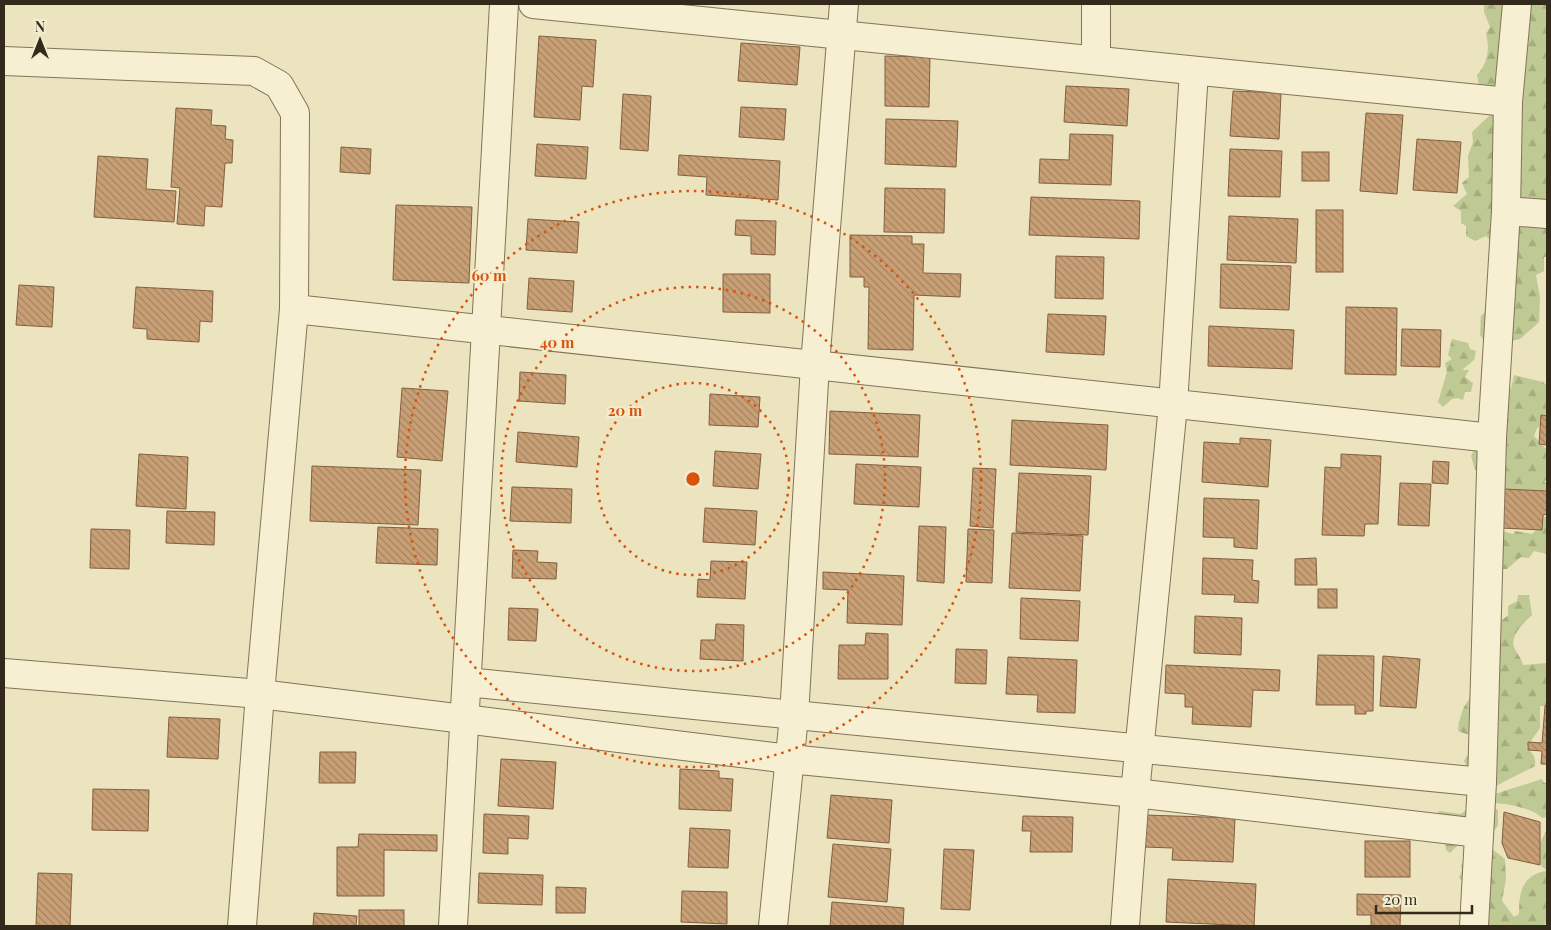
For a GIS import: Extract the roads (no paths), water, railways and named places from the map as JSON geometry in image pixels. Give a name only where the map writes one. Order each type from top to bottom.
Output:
[{"type":"street","points":[[453,926],[504,4]]},
{"type":"street","points":[[533,4],[1096,59],[1194,72],[1508,102]]},
{"type":"street","points":[[773,926],[794,716],[815,365],[844,4]]},
{"type":"street","points":[[1096,4],[1096,59]]},
{"type":"street","points":[[1474,926],[1482,782],[1492,438],[1506,211],[1508,102],[1517,4]]},
{"type":"street","points":[[4,61],[254,71],[278,85],[295,113],[294,309],[260,694],[242,926]]},
{"type":"street","points":[[1125,926],[1135,793],[1173,405],[1194,72]]},
{"type":"street","points":[[1506,211],[1547,214]]},
{"type":"street","points":[[294,309],[1492,438]]},
{"type":"street","points":[[4,673],[260,694],[789,759],[1135,793],[1479,833]]},
{"type":"street","points":[[467,682],[794,716],[1482,782]]}]
